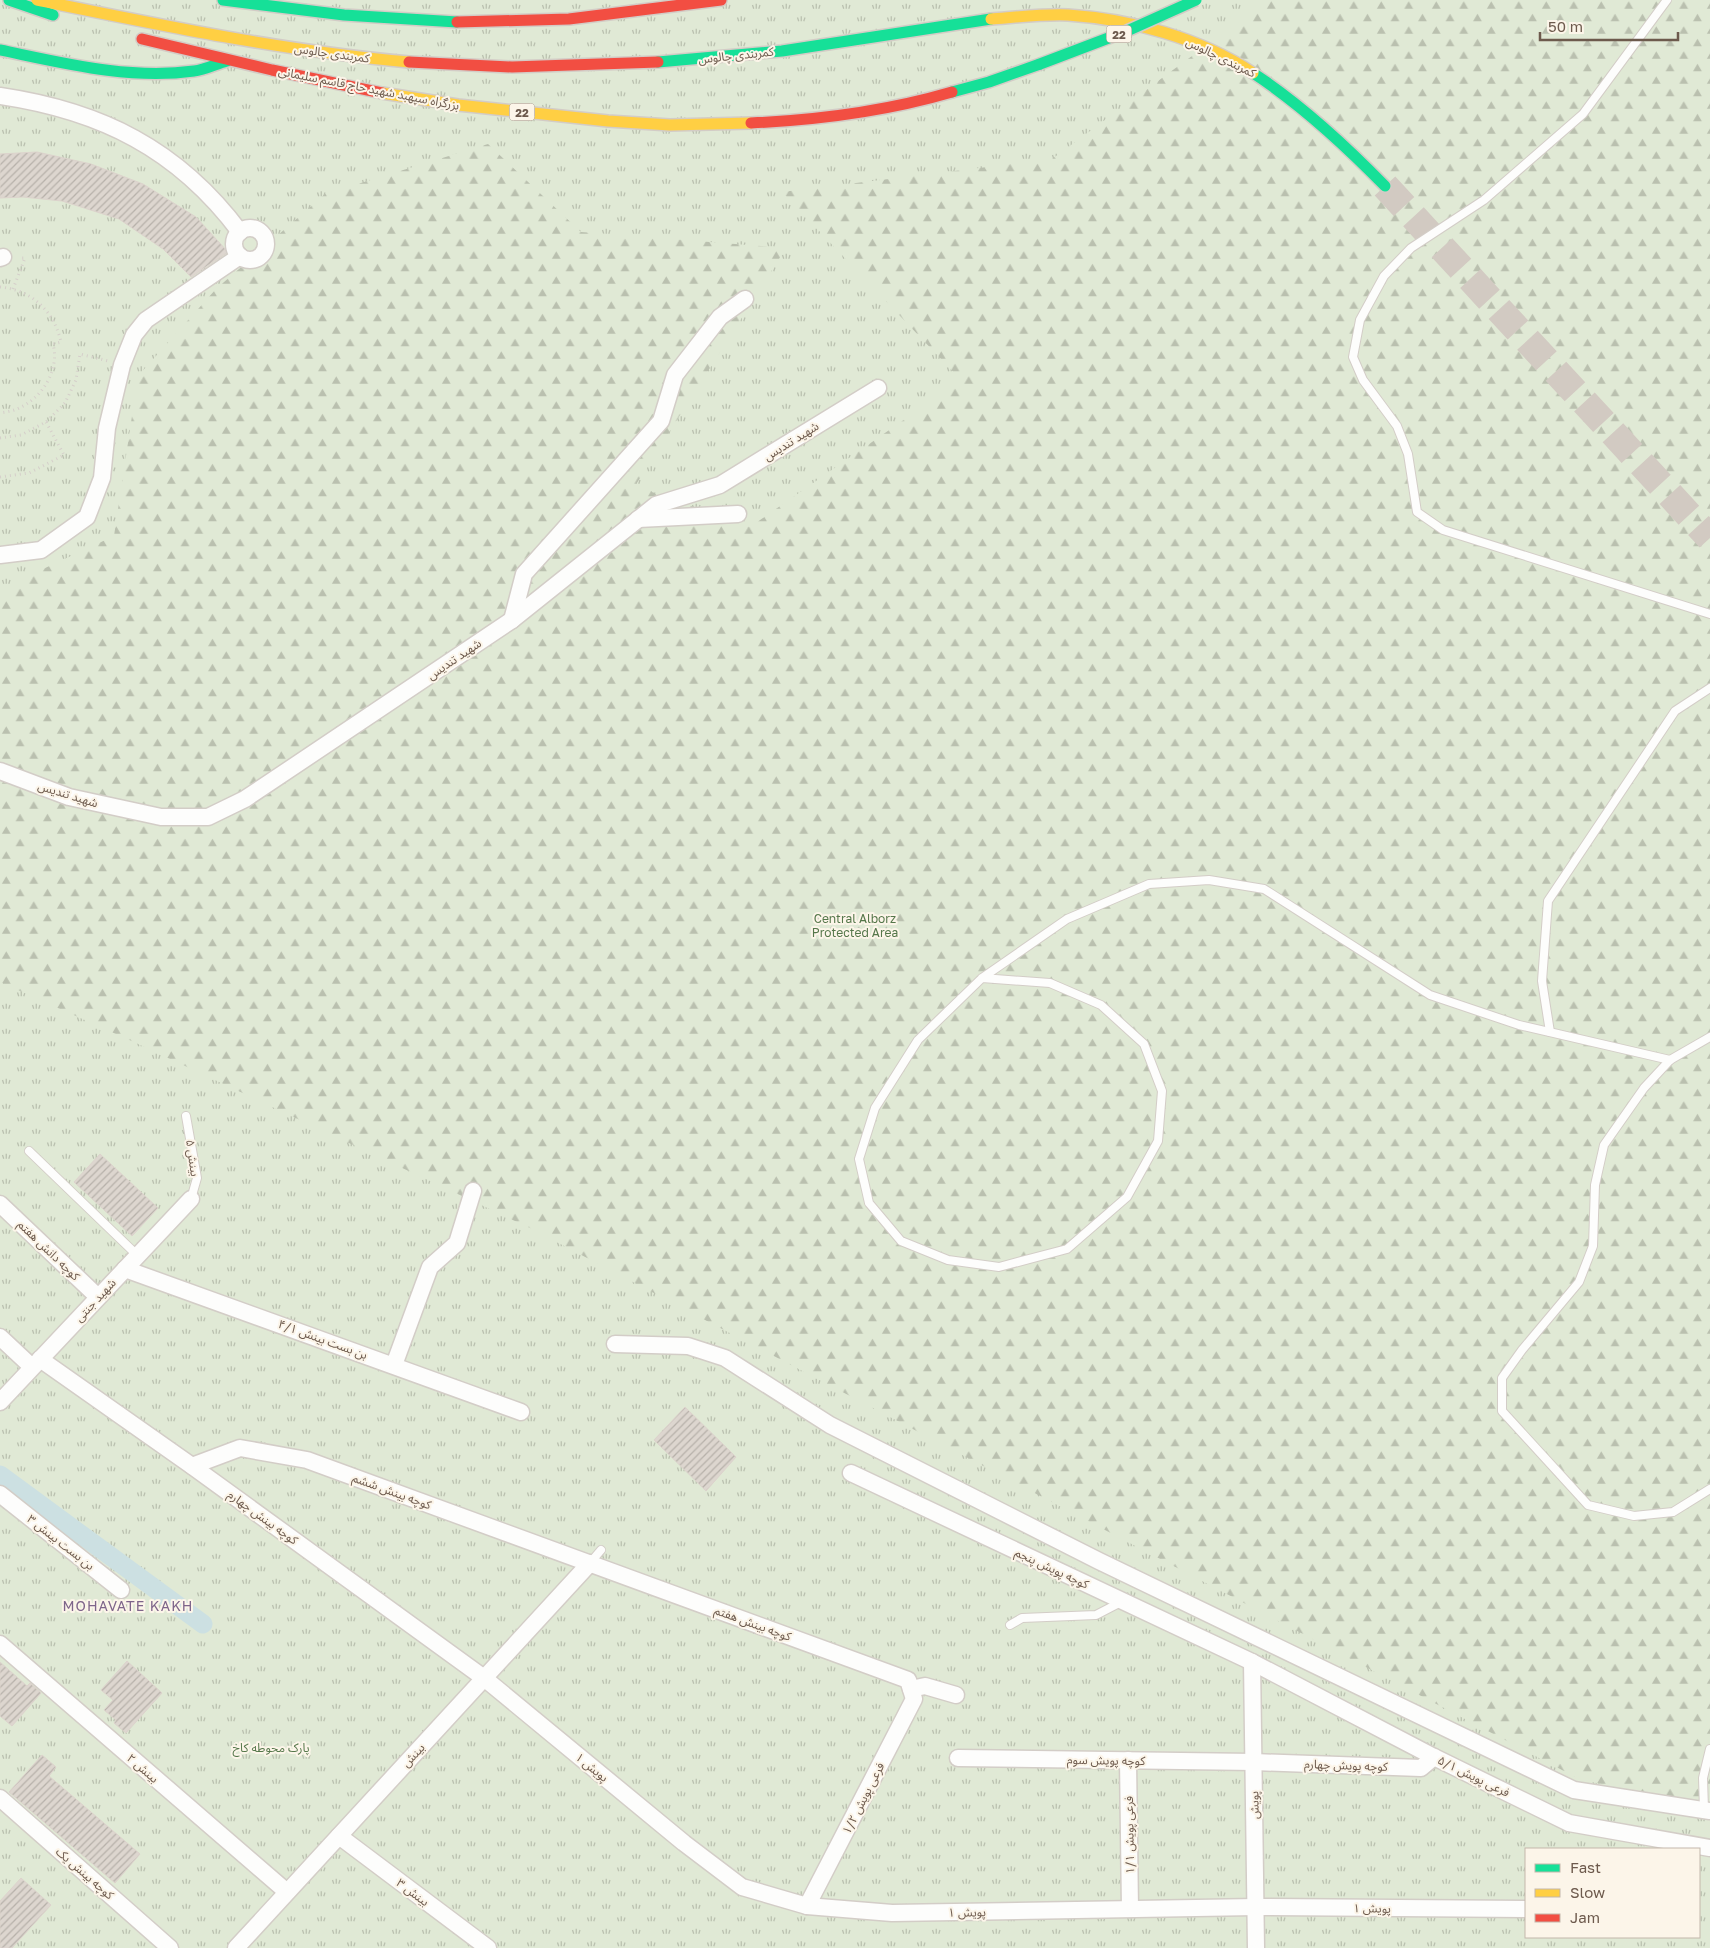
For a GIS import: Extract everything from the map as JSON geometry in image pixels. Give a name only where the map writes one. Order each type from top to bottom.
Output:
[{"type":"highway","points":[[9,0],[62,18]]},
{"type":"highway","name":"کمربندی چالوس","points":[[38,0],[183,29],[279,45],[407,62],[510,67],[662,63],[785,50],[1005,18],[1057,15],[1097,18],[1167,33],[1193,42],[1255,72],[1303,108],[1348,148],[1385,186]]},
{"type":"highway","points":[[223,0],[404,21],[496,22],[601,16],[721,0]]},
{"type":"highway","name":"بزرگراه سپهبد شهید حاج قاسم سلیمانی","points":[[132,36],[230,60],[403,97],[466,106],[616,122],[704,125],[791,121],[840,115],[891,106],[970,87],[1014,74],[1127,31],[1196,0]]},
{"type":"highway","points":[[0,50],[82,67],[133,73],[162,74],[196,71],[279,45]]},
{"type":"street","points":[[0,96],[30,101],[72,112],[106,124],[146,144],[167,158],[193,180],[222,209],[240,232]]},
{"type":"street","points":[[250,228],[263,235],[266,244],[263,254],[250,260],[240,256],[235,242],[240,232],[250,228]]},
{"type":"street","points":[[0,555],[41,550],[87,517],[102,478],[107,428],[122,365],[134,335],[146,320],[240,256]]},
{"type":"street","points":[[512,620],[524,574],[661,421],[675,375],[720,317],[745,299]]},
{"type":"street","name":"شهید تندیس","points":[[0,771],[69,796],[161,817],[208,817],[245,799],[512,620],[656,505],[720,485],[878,388]]},
{"type":"street","points":[[638,519],[738,514]]},
{"type":"street","points":[[394,1365],[430,1267],[457,1243],[473,1190]]},
{"type":"street","name":"شهید جنتی","points":[[0,1402],[190,1199]]},
{"type":"street","name":"کوچه دانش هفتم","points":[[0,1204],[98,1297]]},
{"type":"street","name":"بن بست بینش ۴/۱","points":[[125,1269],[521,1412]]},
{"type":"street","name":"کوچه بینش چهارم","points":[[0,1337],[36,1363],[192,1466],[484,1678]]},
{"type":"street","points":[[615,1344],[688,1346],[725,1358],[830,1425],[1099,1561],[1574,1790],[1707,1810]]},
{"type":"street","name":"کوچه بینش ششم","points":[[192,1466],[240,1448],[307,1460],[590,1563]]},
{"type":"street","name":"کوچه پویش پنجم","points":[[851,1474],[1252,1662]]},
{"type":"street","name":"بن بست بینش ۳","points":[[0,1494],[121,1590]]},
{"type":"street","name":"بینش","points":[[236,1948],[590,1563]]},
{"type":"street","name":"کوچه بینش هفتم","points":[[590,1563],[908,1680],[911,1688]]},
{"type":"street","name":"بینش ۲","points":[[0,1644],[287,1892]]},
{"type":"street","name":"فرعی پویش ۵/۱","points":[[1252,1662],[1569,1823],[1710,1848]]},
{"type":"street","name":"پویش","points":[[1252,1662],[1256,1948]]},
{"type":"street","name":"پویش ۱","points":[[484,1678],[684,1843],[742,1887],[807,1906],[892,1913],[1256,1906],[1525,1909]]},
{"type":"street","points":[[911,1688],[925,1686],[956,1695]]},
{"type":"street","name":"فرعی پویش ۱/۲","points":[[807,1906],[914,1698],[911,1688]]},
{"type":"street","name":"کوچه پویش چهارم","points":[[1254,1762],[1421,1768],[1434,1756]]},
{"type":"street","name":"کوچه پویش سوم","points":[[958,1758],[1254,1762]]},
{"type":"street","name":"فرعی پویش ۱/۱","points":[[1128,1760],[1130,1909]]},
{"type":"street","name":"کوچه بینش یک","points":[[0,1798],[170,1948]]},
{"type":"street","name":"بینش ۳","points":[[339,1836],[488,1948]]},
{"type":"lane","points":[[1667,0],[1583,114],[1484,200],[1411,248],[1384,276],[1360,320],[1353,357],[1363,380],[1397,426],[1408,454],[1417,512],[1442,530],[1710,614]]},
{"type":"lane","points":[[1550,1032],[1542,981],[1548,901],[1675,711],[1710,688]]},
{"type":"lane","points":[[982,978],[1050,983],[1100,1005],[1144,1044],[1162,1091],[1158,1141],[1127,1197],[1066,1249],[999,1267],[948,1260],[900,1241],[869,1203],[859,1159],[875,1108],[918,1040],[982,978],[1067,919],[1149,884],[1210,880],[1264,889],[1430,995],[1519,1024],[1670,1060]]},
{"type":"lane","points":[[1710,1037],[1670,1060],[1644,1088],[1604,1145],[1595,1186],[1593,1246],[1579,1282],[1522,1350],[1502,1378],[1502,1412],[1588,1505],[1634,1516],[1673,1512],[1710,1488]]},
{"type":"lane","name":"بینش ۵","points":[[186,1116],[197,1178],[190,1199]]},
{"type":"lane","points":[[29,1151],[137,1255]]},
{"type":"lane","points":[[590,1563],[601,1550]]},
{"type":"lane","points":[[1010,1625],[1022,1618],[1096,1615],[1123,1601]]},
{"type":"lane","points":[[1707,1810],[1703,1778],[1710,1749]]},
{"type":"path","points":[[0,287],[13,289],[33,298],[49,312],[58,328],[62,342],[53,344],[53,367],[46,384],[34,399],[18,409],[0,413]]},
{"type":"path","points":[[0,438],[21,435],[46,422],[65,403],[76,380],[80,354],[122,365]]},
{"type":"path","points":[[0,477],[29,473],[64,455],[46,422]]},
{"type":"green space","name":"Central Alborz Protected Area","points":[[0,0],[1710,0],[1710,1948],[0,1948]]},
{"type":"green space","name":"Central Alborz Protected Area","points":[[1268,0],[1710,0],[1710,1805],[1581,1780],[530,1228],[136,1043],[0,982],[0,589],[114,536],[138,376],[216,289],[325,194],[488,144],[581,232],[786,248],[635,486],[750,527],[961,380],[782,192],[1052,159]]},
{"type":"building","points":[[37,152],[91,164],[143,184],[196,217],[228,252],[191,277],[163,249],[119,219],[62,201],[23,197],[0,198],[0,154]]},
{"type":"building","points":[[100,1154],[158,1208],[132,1236],[74,1182]]},
{"type":"building","points":[[685,1407],[736,1457],[706,1491],[654,1440]]},
{"type":"building","points":[[127,1661],[162,1693],[126,1733],[114,1723],[116,1720],[104,1710],[113,1700],[101,1690]]},
{"type":"building","points":[[0,1662],[27,1686],[30,1683],[41,1693],[12,1726],[0,1716]]},
{"type":"building","points":[[42,1755],[56,1767],[49,1776],[140,1854],[115,1883],[9,1792]]},
{"type":"building","points":[[21,1878],[51,1905],[12,1948],[0,1948],[0,1901]]},
{"type":"waterway","points":[[0,1475],[203,1624]]},
{"type":"tunnel","points":[[1385,186],[1710,538]]},
{"type":"traffic: fast","points":[[9,0],[53,15]]},
{"type":"traffic: fast","points":[[223,0],[344,15],[457,22]]},
{"type":"traffic: fast","points":[[1040,64],[1127,31],[1196,0]]},
{"type":"traffic: fast","points":[[658,62],[782,51],[991,19]]},
{"type":"traffic: fast","points":[[0,50],[96,69],[121,72],[170,73],[198,70],[227,61]]},
{"type":"traffic: fast","points":[[952,92],[989,82],[1040,64]]},
{"type":"traffic: fast","points":[[1253,73],[1289,98],[1322,126],[1385,186]]},
{"type":"traffic: slow","points":[[37,0],[176,28],[269,44],[409,62]]},
{"type":"traffic: slow","points":[[991,19],[1068,15],[1116,21],[1164,32],[1188,40],[1253,73]]},
{"type":"traffic: slow","points":[[382,93],[458,105],[608,121],[670,125],[751,123]]},
{"type":"traffic: jam","points":[[457,22],[569,19],[721,0]]},
{"type":"traffic: jam","points":[[142,39],[272,70],[382,93]]},
{"type":"traffic: jam","points":[[409,62],[512,67],[658,62]]},
{"type":"traffic: jam","points":[[751,123],[802,120],[852,114],[952,92]]},
{"type":"district","name":"MOHAVATE KAKH","points":[[128,1605]]},
{"type":"park label","name":"پارک محوطه کاخ","points":[[271,1747]]}]
